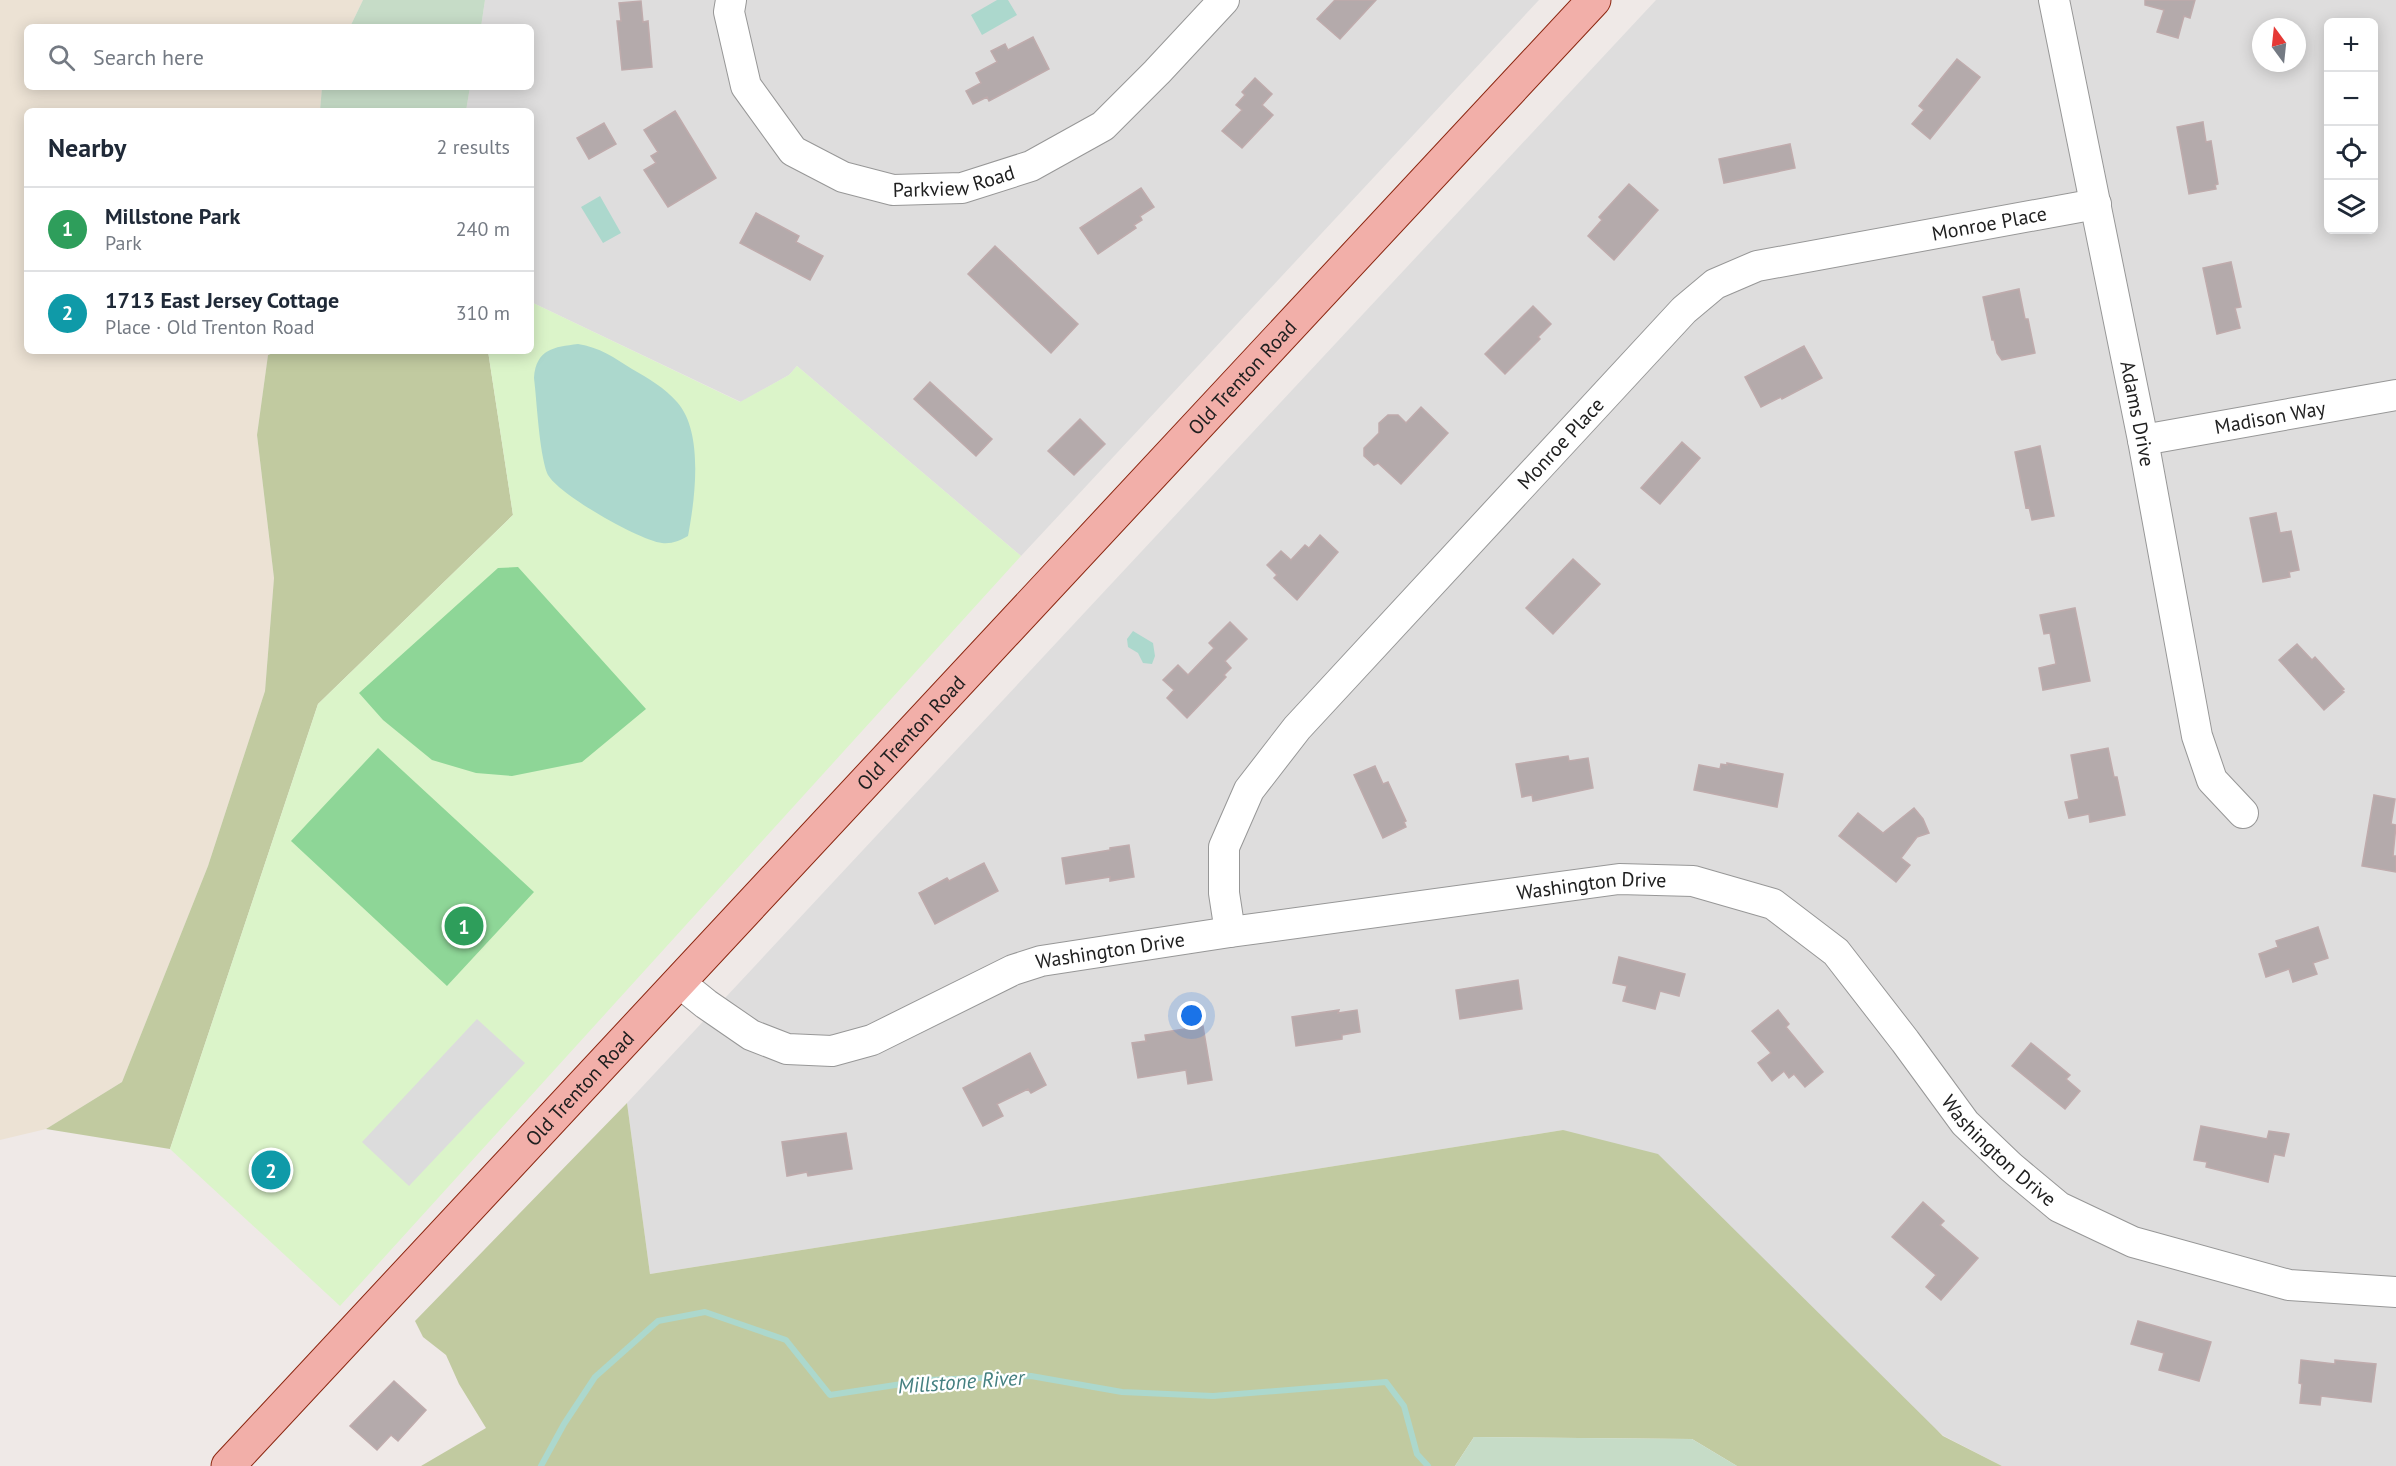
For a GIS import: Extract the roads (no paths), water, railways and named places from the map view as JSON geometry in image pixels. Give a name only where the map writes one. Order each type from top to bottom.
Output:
[{"type":"main road","name":"Old Trenton Road","points":[[228,1466],[1594,0]]},
{"type":"street","name":"Parkview Road","points":[[731,0],[729,12],[746,86],[793,151],[843,177],[893,190],[962,188],[1031,166],[1103,126],[1224,0]]},
{"type":"street","name":"Adams Drive","points":[[2054,0],[2143,440],[2197,736],[2212,780],[2243,813]]},
{"type":"street","name":"Monroe Place","points":[[1230,932],[1224,893],[1224,847],[1249,790],[1297,728],[1684,310],[1715,284],[1757,266],[2096,204]]},
{"type":"street","name":"Madison Way","points":[[2143,440],[2396,395]]},
{"type":"street","name":"Washington Drive","points":[[680,983],[751,1035],[787,1049],[832,1051],[872,1041],[1013,970],[1041,961],[1230,932],[1619,879],[1693,881],[1773,904],[1836,952],[1965,1123],[2011,1167],[2059,1207],[2133,1242],[2289,1285],[2396,1292]]},
{"type":"waterway","name":"Millstone River","points":[[541,1466],[564,1424],[595,1377],[658,1321],[705,1312],[786,1340],[830,1395],[928,1380],[1031,1376],[1122,1392],[1213,1396],[1386,1382],[1404,1406],[1417,1454],[1428,1466]]},
{"type":"place","name":"Millstone Park","points":[[464,926]]},
{"type":"place","name":"1713 East Jersey Cottage","points":[[271,1170]]}]
